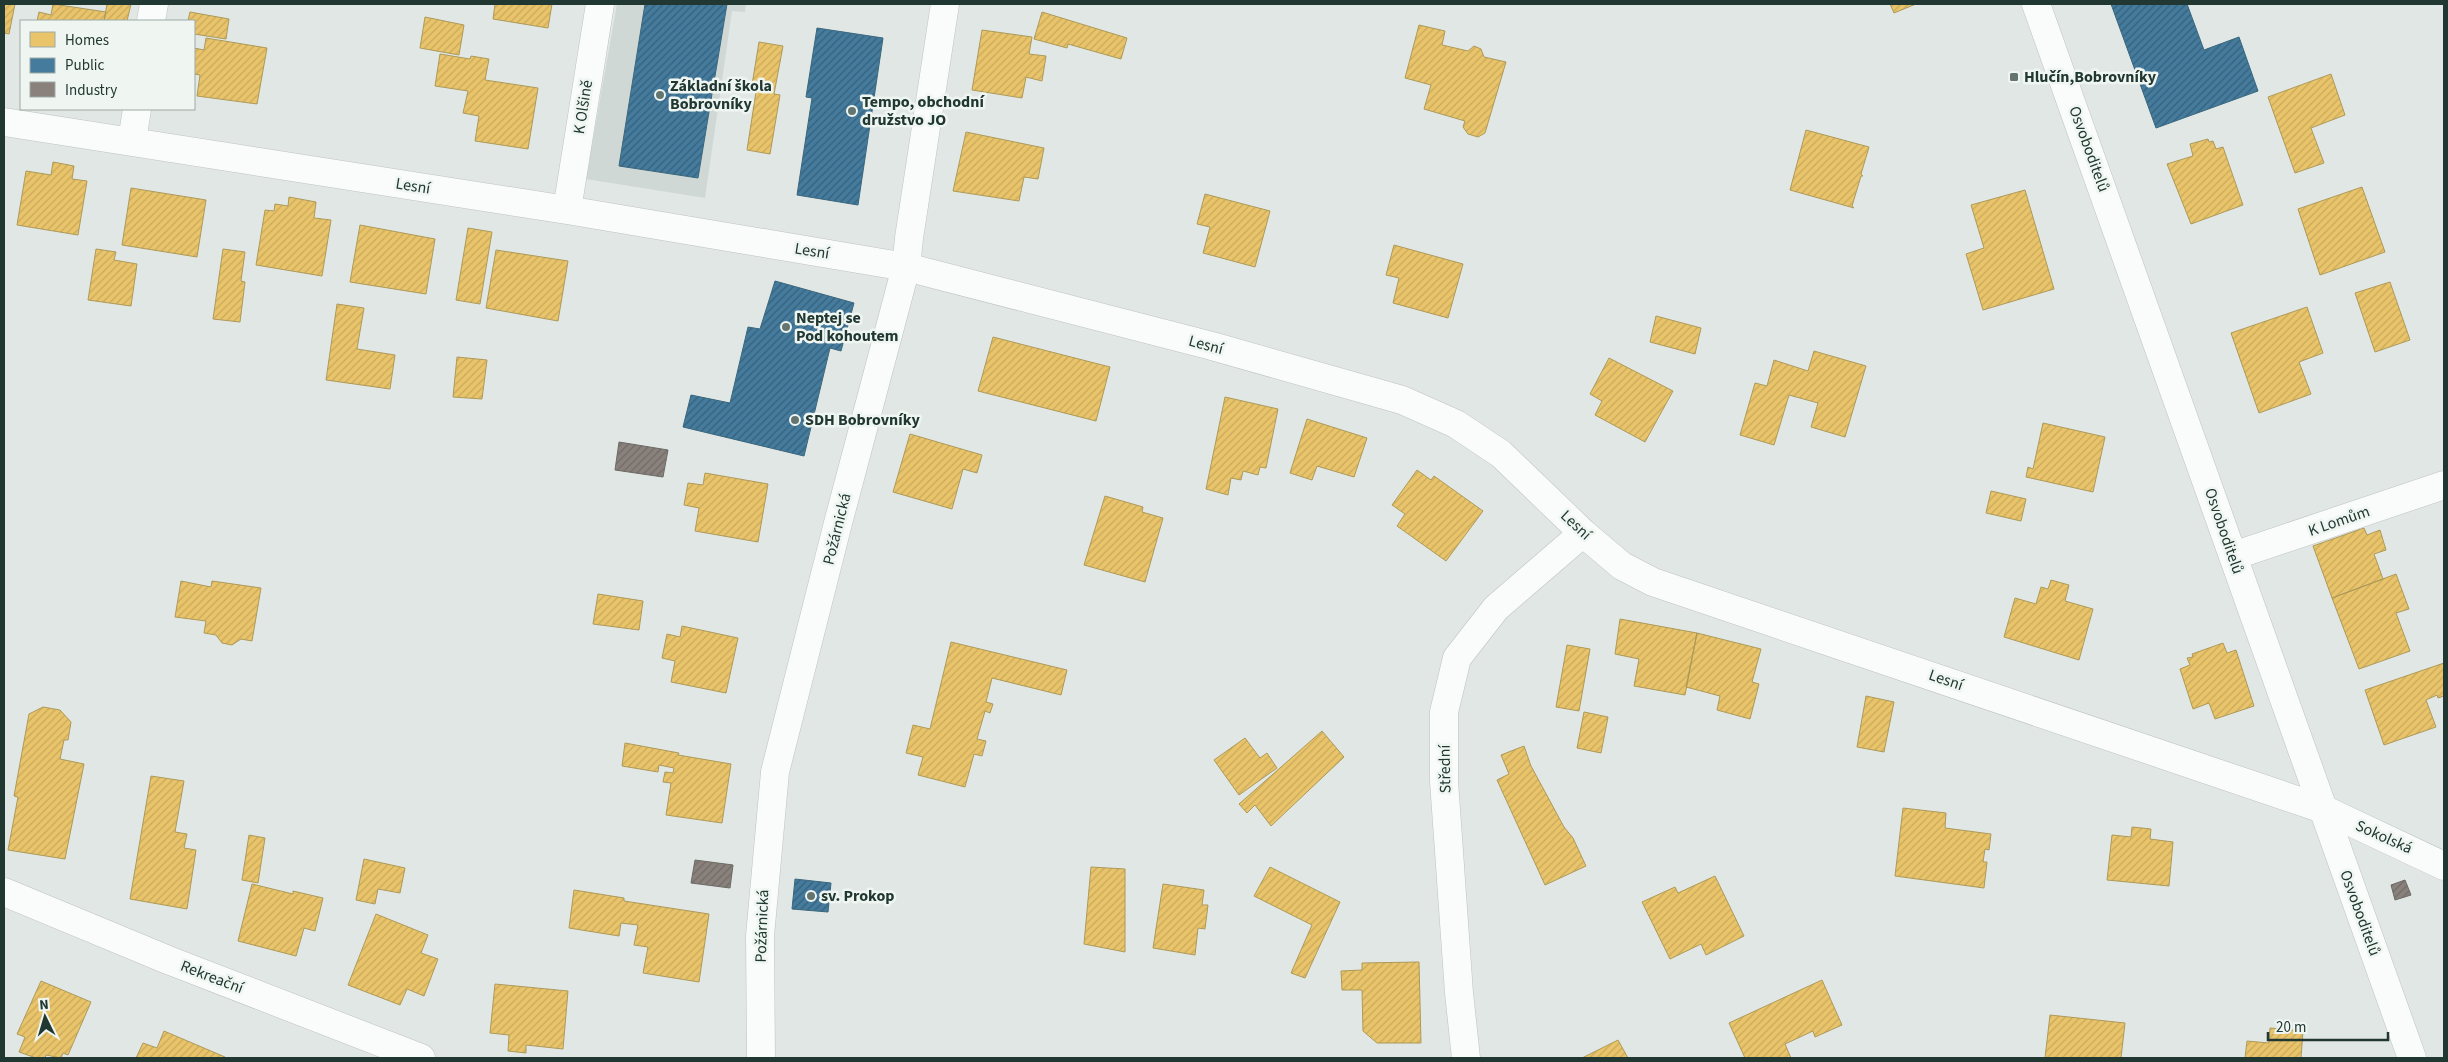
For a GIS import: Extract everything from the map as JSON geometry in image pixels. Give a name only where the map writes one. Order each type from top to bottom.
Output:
[{"type":"street","points":[[151,20],[154,4]]},
{"type":"street","name":"K Olšině","points":[[567,210],[600,4]]},
{"type":"street","name":"Požárnická","points":[[761,1058],[760,936],[775,772],[906,267],[908,238],[945,4]]},
{"type":"street","name":"Osvoboditelů","points":[[2036,4],[2412,1058]]},
{"type":"street","points":[[132,142],[137,110]]},
{"type":"street","name":"Lesní","points":[[4,122],[567,210],[906,267],[1212,346],[1402,400],[1456,424],[1501,454],[1583,533],[1622,566],[1653,582],[2323,809]]},
{"type":"street","name":"K Lomům","points":[[2233,556],[2444,485]]},
{"type":"street","name":"Střední","points":[[1466,1058],[1459,993],[1444,781],[1444,712],[1458,658],[1496,608],[1583,533]]},
{"type":"street","name":"Sokolská","points":[[2323,809],[2444,866]]},
{"type":"street","name":"Rekreační","points":[[4,892],[168,960],[421,1058]]},
{"type":"shaded area","name":"Základní škola Bobrovníky","points":[[617,4],[746,4],[745,12],[732,11],[705,198],[586,179]]},
{"type":"building: Homes","points":[[4,4],[15,4],[9,34],[4,33]]},
{"type":"building: Homes","points":[[53,4],[106,12],[104,20],[37,20],[39,12],[51,15]]},
{"type":"building: Homes","points":[[107,4],[131,4],[127,20],[104,20]]},
{"type":"building: Homes","points":[[495,4],[552,4],[548,28],[493,19]]},
{"type":"building: Homes","points":[[1890,4],[1916,4],[1894,13]]},
{"type":"building: Homes","points":[[190,12],[229,19],[226,39],[195,34],[195,20],[188,20]]},
{"type":"building: Homes","points":[[1042,12],[1127,38],[1121,59],[1068,44],[1067,48],[1034,39]]},
{"type":"building: Homes","points":[[425,17],[464,25],[459,55],[420,48]]},
{"type":"building: Homes","points":[[1419,25],[1445,31],[1442,45],[1468,51],[1474,46],[1481,49],[1484,57],[1506,62],[1485,133],[1478,137],[1468,134],[1463,127],[1465,121],[1424,109],[1431,85],[1405,78]]},
{"type":"building: Homes","points":[[982,30],[1032,37],[1029,54],[1046,56],[1042,81],[1026,77],[1022,98],[972,90]]},
{"type":"building: Homes","points":[[206,38],[267,48],[257,104],[197,96],[200,75],[195,74],[195,48],[204,50]]},
{"type":"building: Homes","points":[[759,42],[783,46],[774,94],[780,95],[770,154],[747,150],[756,92],[751,91]]},
{"type":"building: Homes","points":[[440,54],[470,59],[471,56],[489,59],[485,80],[538,88],[528,149],[475,141],[479,116],[463,113],[468,91],[435,86]]},
{"type":"building: Homes","points":[[2331,74],[2345,115],[2311,128],[2324,163],[2295,173],[2268,97]]},
{"type":"building: Homes","points":[[1806,130],[1869,147],[1861,174],[1863,176],[1861,176],[1852,206],[1854,208],[1790,190]]},
{"type":"building: Homes","points":[[966,132],[1044,148],[1038,179],[1024,177],[1019,201],[953,191]]},
{"type":"building: Homes","points":[[2208,139],[2209,142],[2213,141],[2216,149],[2223,147],[2243,205],[2191,224],[2167,164],[2193,156],[2190,144]]},
{"type":"building: Homes","points":[[53,162],[74,166],[72,179],[87,181],[78,235],[17,225],[26,171],[51,175]]},
{"type":"building: Homes","points":[[2362,187],[2385,252],[2320,275],[2298,209]]},
{"type":"building: Homes","points":[[131,188],[206,200],[197,257],[122,245]]},
{"type":"building: Homes","points":[[2025,190],[2054,289],[1983,310],[1966,254],[1984,248],[1971,205]]},
{"type":"building: Homes","points":[[1205,194],[1270,211],[1255,267],[1203,253],[1210,227],[1197,224]]},
{"type":"building: Homes","points":[[289,197],[316,202],[314,218],[331,220],[322,276],[256,265],[265,210],[274,211],[275,204],[288,206]]},
{"type":"building: Homes","points":[[360,225],[435,239],[426,294],[350,282]]},
{"type":"building: Homes","points":[[468,228],[492,232],[480,304],[456,300]]},
{"type":"building: Homes","points":[[1394,245],[1463,264],[1448,318],[1393,303],[1399,278],[1386,275]]},
{"type":"building: Homes","points":[[96,249],[116,252],[114,260],[137,264],[131,306],[88,300]]},
{"type":"building: Homes","points":[[223,249],[245,252],[241,281],[245,282],[240,322],[213,319]]},
{"type":"building: Homes","points":[[496,250],[568,261],[558,321],[486,308]]},
{"type":"building: Homes","points":[[2390,282],[2410,340],[2375,352],[2355,293]]},
{"type":"building: Homes","points":[[337,304],[364,308],[357,349],[395,355],[390,389],[326,380]]},
{"type":"building: Homes","points":[[2307,307],[2323,353],[2299,362],[2311,394],[2259,413],[2231,333]]},
{"type":"building: Homes","points":[[1656,316],[1701,328],[1695,354],[1650,342]]},
{"type":"building: Homes","points":[[993,337],[1110,367],[1096,421],[978,391]]},
{"type":"building: Homes","points":[[1814,351],[1866,366],[1845,437],[1811,427],[1818,403],[1789,395],[1774,445],[1740,435],[1755,383],[1767,386],[1774,360],[1808,371]]},
{"type":"building: Homes","points":[[457,357],[487,360],[482,399],[453,397]]},
{"type":"building: Homes","points":[[1609,358],[1673,391],[1645,442],[1595,415],[1602,401],[1590,394]]},
{"type":"building: Homes","points":[[1225,397],[1278,409],[1266,468],[1260,467],[1258,475],[1243,471],[1241,480],[1231,478],[1228,495],[1206,489]]},
{"type":"building: Homes","points":[[1307,419],[1367,438],[1354,477],[1317,466],[1312,480],[1290,473]]},
{"type":"building: Homes","points":[[2043,423],[2105,437],[2093,492],[2026,477],[2028,467],[2033,469]]},
{"type":"building: Homes","points":[[910,434],[982,455],[977,473],[963,469],[952,509],[893,492]]},
{"type":"building: Homes","points":[[1417,470],[1431,480],[1434,476],[1483,511],[1446,561],[1397,526],[1405,514],[1392,505]]},
{"type":"building: Homes","points":[[705,473],[768,484],[758,542],[695,531],[699,508],[684,505],[688,483],[703,485]]},
{"type":"building: Homes","points":[[1991,491],[2026,499],[2021,521],[1986,513]]},
{"type":"building: Homes","points":[[1105,496],[1143,507],[1142,512],[1163,518],[1145,582],[1084,565]]},
{"type":"building: Homes","points":[[2364,528],[2367,535],[2380,530],[2386,550],[2374,554],[2383,579],[2332,598],[2313,546]]},
{"type":"building: Homes","points":[[2396,574],[2409,609],[2396,613],[2410,651],[2359,669],[2332,598]]},
{"type":"building: Homes","points":[[2051,580],[2069,585],[2065,601],[2093,609],[2079,660],[2004,637],[2015,598],[2036,604],[2041,587],[2048,589]]},
{"type":"building: Homes","points":[[181,581],[211,587],[212,581],[261,588],[252,641],[241,639],[232,645],[222,643],[216,635],[204,633],[206,621],[175,617]]},
{"type":"building: Homes","points":[[598,594],[643,601],[639,630],[593,624]]},
{"type":"building: Homes","points":[[1620,619],[1697,633],[1685,695],[1634,686],[1639,659],[1615,654]]},
{"type":"building: Homes","points":[[682,626],[738,638],[726,693],[671,682],[675,661],[662,658],[667,634],[680,637]]},
{"type":"building: Homes","points":[[1697,633],[1761,649],[1752,682],[1759,684],[1750,719],[1717,710],[1720,696],[1686,687]]},
{"type":"building: Homes","points":[[951,642],[1067,670],[1061,695],[992,678],[986,702],[993,704],[990,713],[985,711],[977,739],[986,741],[982,756],[974,754],[965,787],[918,775],[923,757],[906,753],[913,725],[930,729]]},
{"type":"building: Homes","points":[[2223,643],[2227,653],[2236,650],[2254,706],[2215,719],[2209,703],[2193,709],[2180,669],[2190,665],[2187,658],[2193,657],[2192,654]]},
{"type":"building: Homes","points":[[1567,645],[1590,649],[1579,711],[1556,707]]},
{"type":"building: Homes","points":[[2444,663],[2444,696],[2438,698],[2437,695],[2426,700],[2436,727],[2384,745],[2365,690]]},
{"type":"building: Homes","points":[[1866,696],[1894,702],[1884,752],[1857,747]]},
{"type":"building: Homes","points":[[43,707],[60,710],[71,722],[68,740],[64,740],[60,759],[84,764],[65,859],[8,850],[18,797],[14,796],[29,714]]},
{"type":"building: Homes","points":[[1584,712],[1608,717],[1601,753],[1577,748]]},
{"type":"building: Homes","points":[[1322,731],[1344,757],[1271,826],[1255,805],[1247,813],[1239,804]]},
{"type":"building: Homes","points":[[1245,738],[1260,758],[1267,753],[1277,768],[1239,795],[1214,760]]},
{"type":"building: Homes","points":[[625,743],[731,764],[722,823],[666,815],[671,783],[663,782],[665,772],[673,773],[674,768],[659,765],[658,772],[622,766]]},
{"type":"building: Homes","points":[[1524,746],[1531,766],[1564,827],[1573,838],[1586,866],[1545,885],[1497,780],[1509,774],[1501,755]]},
{"type":"building: Homes","points":[[151,776],[184,781],[175,832],[187,834],[184,848],[196,850],[187,909],[130,899]]},
{"type":"building: Homes","points":[[1903,808],[1946,813],[1945,828],[1991,834],[1989,850],[1985,849],[1983,862],[1987,862],[1984,888],[1895,876]]},
{"type":"building: Homes","points":[[2132,827],[2151,829],[2150,839],[2173,842],[2169,886],[2107,880],[2112,835],[2131,837]]},
{"type":"building: Homes","points":[[249,835],[265,838],[258,883],[242,880]]},
{"type":"building: Homes","points":[[364,859],[405,868],[400,893],[378,889],[375,904],[356,900]]},
{"type":"building: Homes","points":[[1091,867],[1125,869],[1125,952],[1084,944]]},
{"type":"building: Homes","points":[[1270,867],[1340,902],[1305,978],[1291,973],[1312,925],[1254,896]]},
{"type":"building: Homes","points":[[1715,876],[1744,936],[1706,955],[1701,944],[1670,959],[1642,902],[1675,887],[1678,893]]},
{"type":"building: Homes","points":[[252,884],[293,894],[293,891],[323,898],[315,931],[304,928],[296,956],[238,941]]},
{"type":"building: Homes","points":[[1163,884],[1204,890],[1202,905],[1208,905],[1205,929],[1198,928],[1195,955],[1153,948]]},
{"type":"building: Homes","points":[[574,890],[624,898],[624,901],[709,914],[699,982],[643,973],[648,947],[634,945],[638,925],[621,923],[619,936],[569,928]]},
{"type":"building: Homes","points":[[376,914],[428,935],[421,953],[438,959],[424,996],[407,989],[400,1005],[348,985]]},
{"type":"building: Homes","points":[[1419,962],[1421,1043],[1377,1043],[1363,1031],[1362,990],[1342,990],[1341,971],[1362,970],[1362,963]]},
{"type":"building: Homes","points":[[1822,980],[1842,1025],[1815,1037],[1813,1031],[1785,1044],[1791,1058],[1745,1058],[1729,1023]]},
{"type":"building: Homes","points":[[41,981],[91,1002],[68,1055],[63,1053],[61,1058],[46,1055],[45,1058],[36,1058],[19,1052],[25,1037],[17,1034]]},
{"type":"building: Homes","points":[[495,984],[568,991],[563,1049],[526,1045],[526,1053],[508,1051],[509,1035],[490,1033]]},
{"type":"building: Homes","points":[[2050,1015],[2125,1023],[2121,1058],[2045,1058]]},
{"type":"building: Homes","points":[[2270,1028],[2303,1031],[2301,1058],[2245,1058],[2247,1041],[2269,1043]]},
{"type":"building: Homes","points":[[164,1031],[225,1057],[136,1058],[143,1043],[157,1048]]},
{"type":"building: Homes","points":[[1618,1040],[1628,1058],[1582,1058]]},
{"type":"building: Public","name":"Základní škola Bobrovníky","points":[[645,4],[727,4],[698,178],[619,166]]},
{"type":"building: Public","points":[[2111,4],[2187,4],[2204,50],[2239,37],[2258,91],[2156,128]]},
{"type":"building: Public","points":[[817,28],[883,38],[858,205],[797,195],[812,98],[806,97]]},
{"type":"building: Public","points":[[775,281],[854,303],[841,351],[830,348],[804,456],[683,427],[691,395],[730,403],[748,327],[760,329]]},
{"type":"building: Public","name":"sv. Prokop","points":[[795,879],[831,883],[828,912],[792,909]]},
{"type":"building: Industry","points":[[619,442],[668,450],[663,477],[615,470]]},
{"type":"building: Industry","points":[[695,860],[733,865],[730,888],[691,883]]},
{"type":"building: Industry","points":[[2405,880],[2411,895],[2395,900],[2391,885]]},
{"type":"place","name":"Hlučín,Bobrovníky","points":[[2014,77]]},
{"type":"place","name":"Základní škola Bobrovníky","points":[[660,95]]},
{"type":"place","name":"Tempo, obchodní družstvo JO","points":[[852,111]]},
{"type":"place","name":"Neptej se Pod kohoutem","points":[[786,327]]},
{"type":"place","name":"SDH Bobrovníky","points":[[795,420]]},
{"type":"place","name":"sv. Prokop","points":[[811,896]]}]
